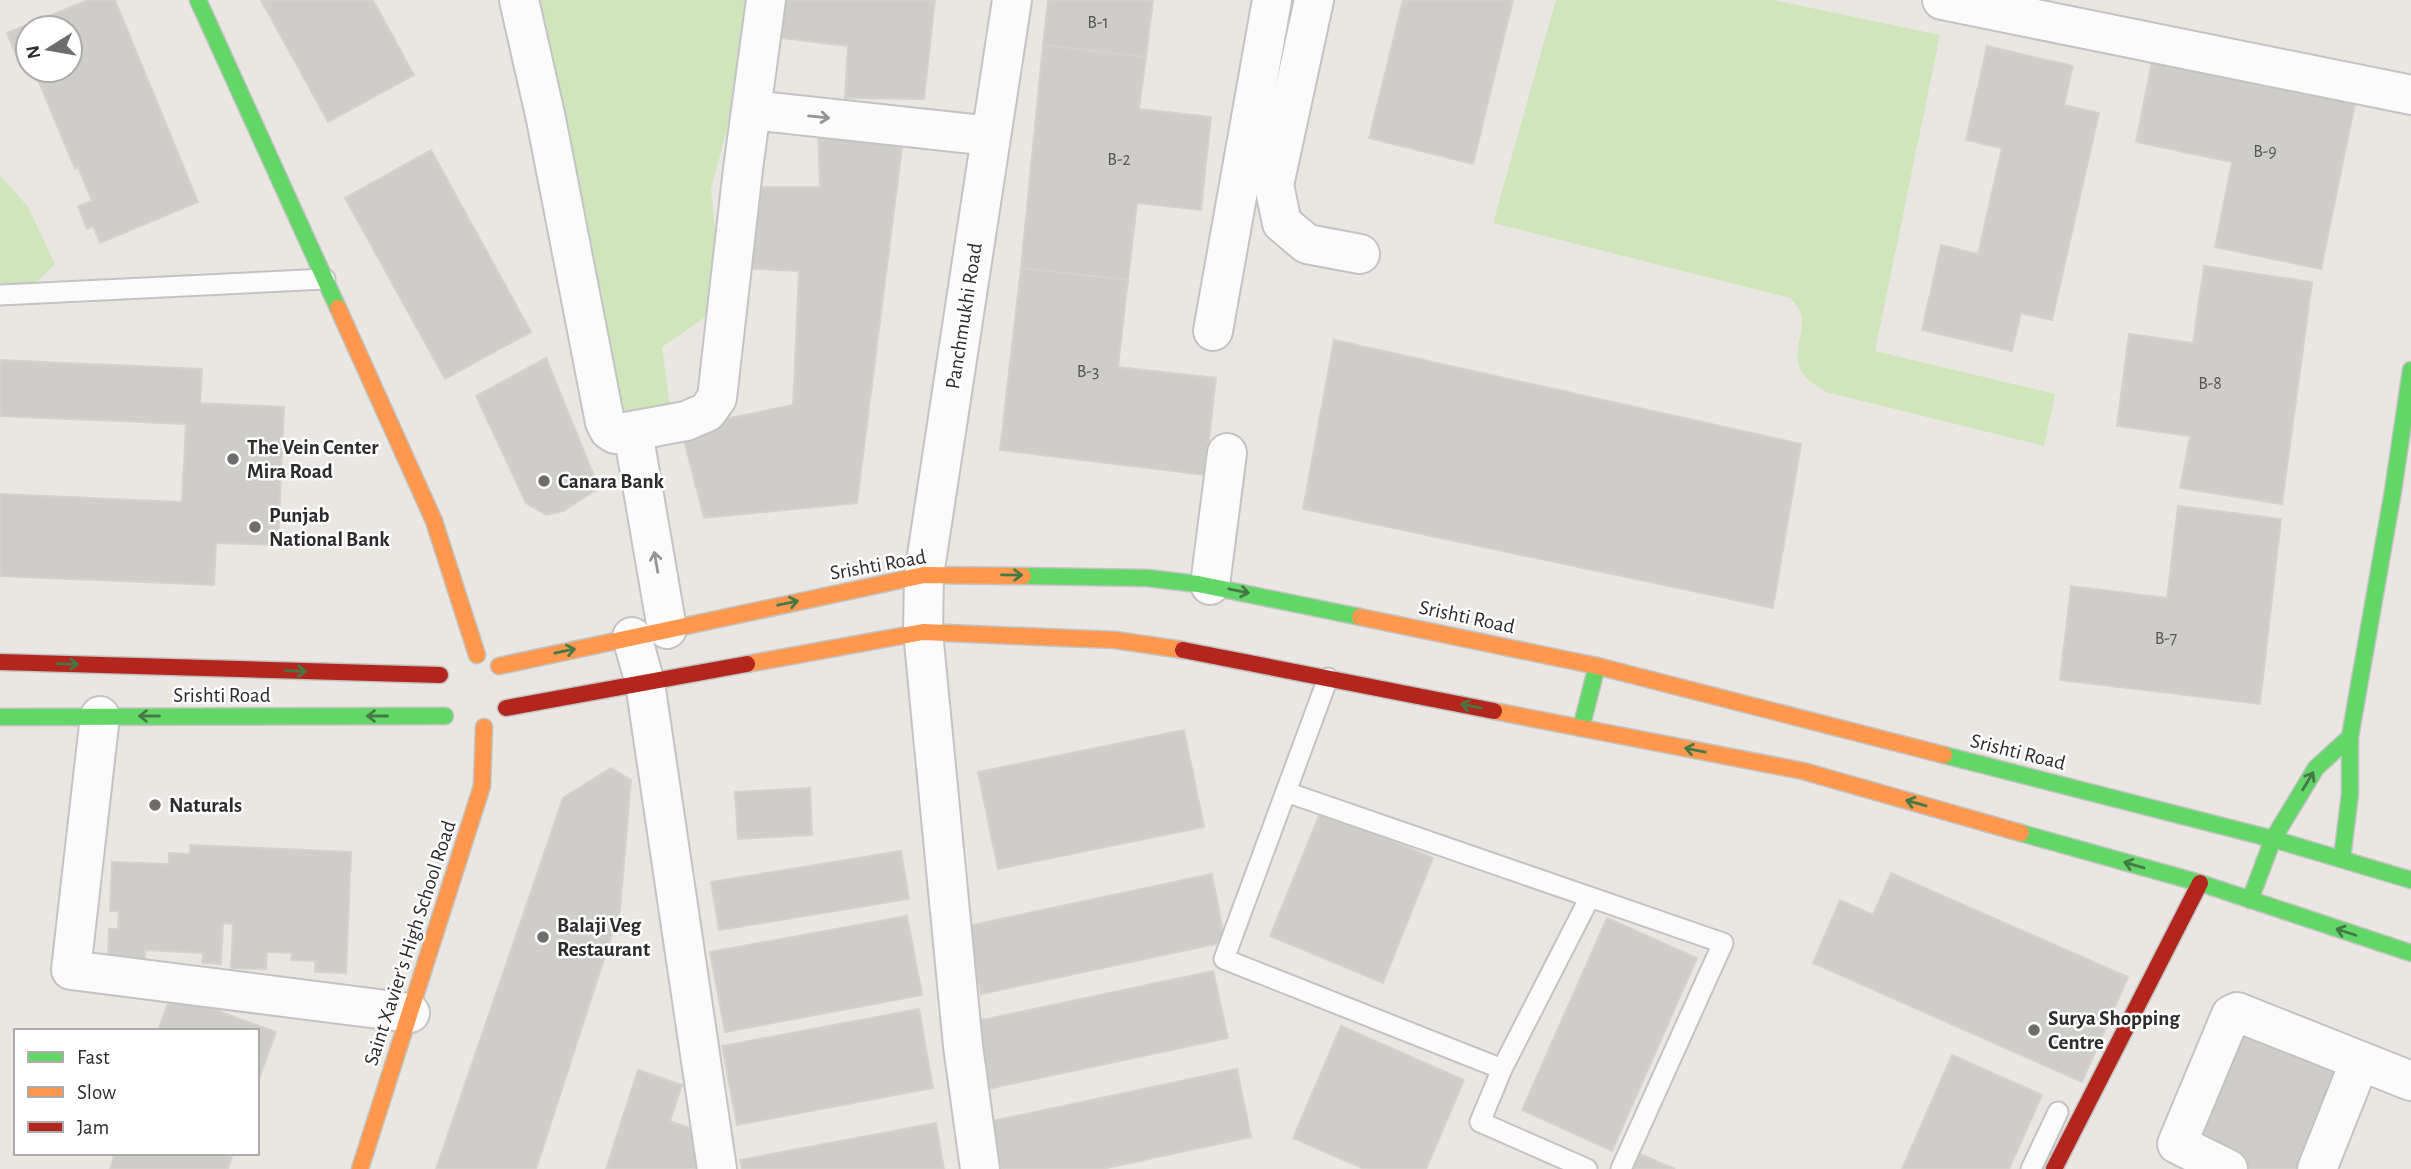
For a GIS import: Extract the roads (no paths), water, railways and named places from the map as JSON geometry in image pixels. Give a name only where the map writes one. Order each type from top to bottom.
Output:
[{"type":"main road","points":[[198,0],[434,521],[471,655],[489,659],[505,676],[506,708],[500,716],[484,727]]},
{"type":"main road","points":[[2342,858],[2350,794],[2350,737],[2402,492],[2411,370]]},
{"type":"main road","name":"Srishti Road","points":[[505,676],[649,633],[924,575],[1147,578],[1210,585],[1597,666],[2178,821],[2273,839],[2411,880]]},
{"type":"main road","points":[[506,708],[923,632],[1115,640],[1177,649],[1803,771],[2164,867],[2200,883],[2411,953]]},
{"type":"main road","name":"Srishti Road","points":[[0,662],[444,671],[436,696],[445,716],[463,727],[484,727]]},
{"type":"main road","points":[[1581,728],[1597,666]]},
{"type":"main road","name":"Srishti Road","points":[[0,717],[445,716]]},
{"type":"main road","name":"Saint Xavier's High School Road","points":[[360,1169],[482,786],[484,727]]},
{"type":"main road","points":[[2250,900],[2273,839],[2315,768],[2350,737]]},
{"type":"main road","points":[[2054,1169],[2200,883]]},
{"type":"street","points":[[519,0],[546,119],[605,422],[615,434],[686,421],[707,412],[717,398],[766,0]]},
{"type":"street","name":"Panchmukhi Road","points":[[979,1169],[962,1046],[923,632],[924,575],[1012,0]]},
{"type":"street","points":[[1213,331],[1272,0]]},
{"type":"street","points":[[1314,0],[1274,185],[1282,223],[1307,244],[1360,254]]},
{"type":"street","points":[[1942,0],[2411,95]]},
{"type":"street","points":[[751,110],[991,136]]},
{"type":"street","points":[[633,432],[649,633],[645,683],[718,1169]]},
{"type":"street","points":[[1210,585],[1227,453]]},
{"type":"street","points":[[100,716],[71,970],[410,1013]]},
{"type":"street","points":[[2228,1169],[2177,1144],[2231,1016],[2237,1012],[2411,1081]]},
{"type":"street","points":[[2317,1169],[2360,1061]]},
{"type":"lane","points":[[0,295],[325,279]]},
{"type":"lane","points":[[1328,678],[1224,959],[1502,1069]]},
{"type":"lane","points":[[1286,792],[1723,943],[1621,1169]]},
{"type":"lane","points":[[1587,1169],[1480,1122],[1502,1069],[1590,897]]},
{"type":"lane","points":[[2031,1169],[2058,1112]]},
{"type":"place","name":"The Vein Center Mira Road","points":[[233,459]]},
{"type":"place","name":"Canara Bank","points":[[544,481]]},
{"type":"place","name":"Punjab National Bank","points":[[255,527]]},
{"type":"place","name":"Naturals","points":[[155,805]]},
{"type":"place","name":"Balaji Veg Restaurant","points":[[543,937]]},
{"type":"place","name":"Surya Shopping Centre","points":[[2034,1030]]}]
